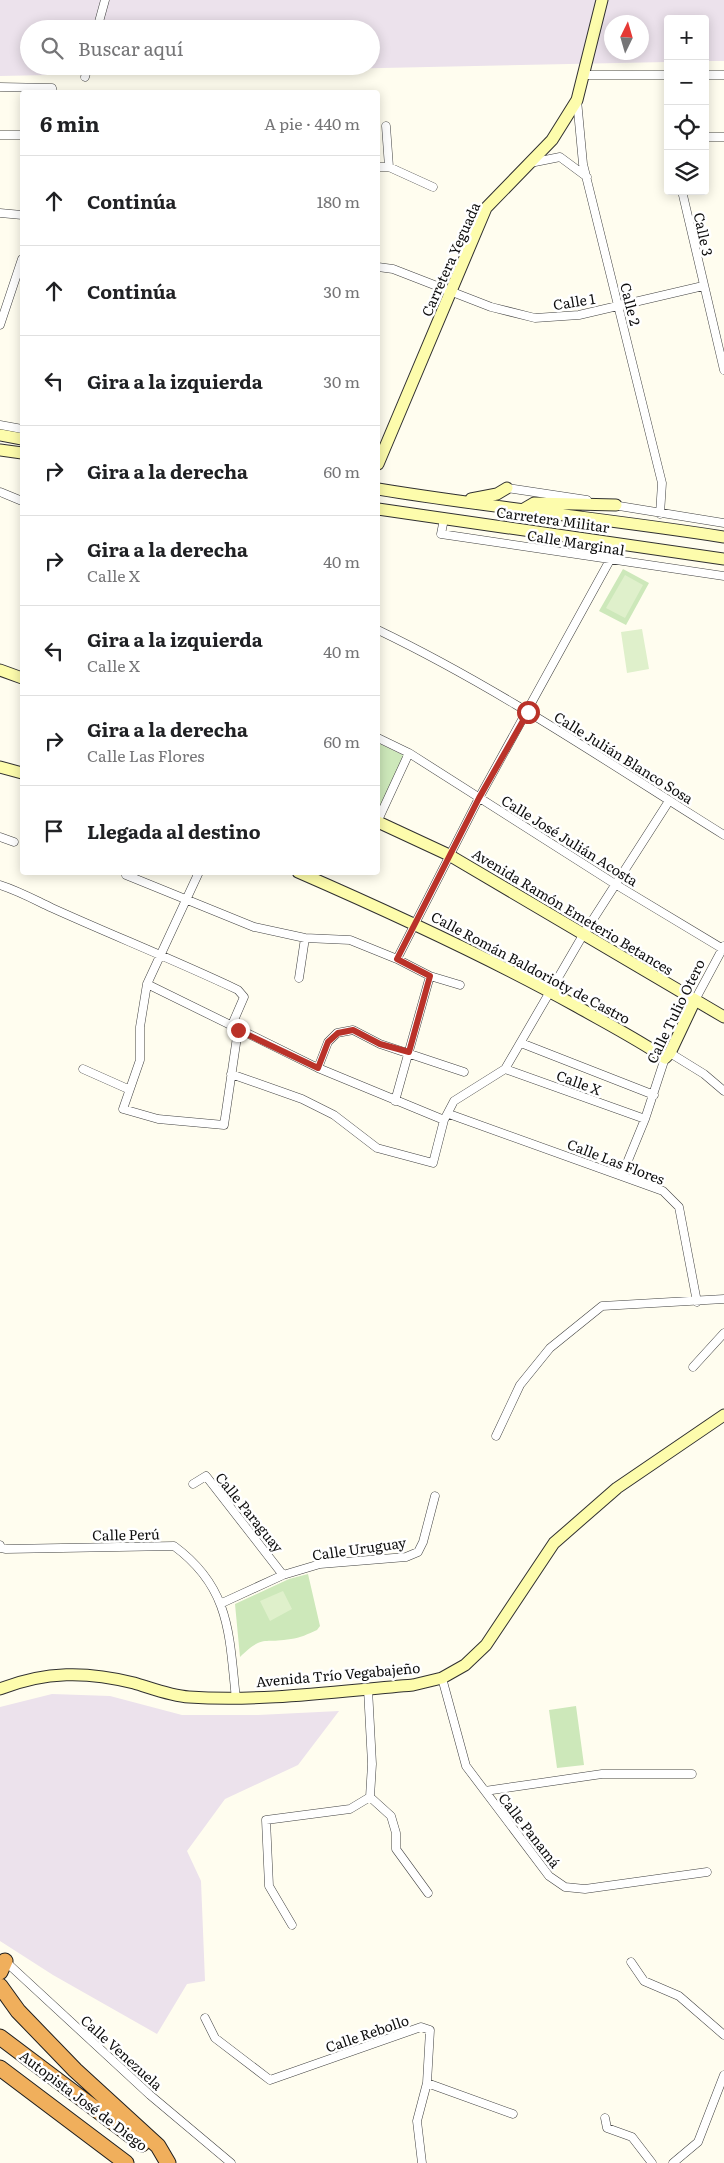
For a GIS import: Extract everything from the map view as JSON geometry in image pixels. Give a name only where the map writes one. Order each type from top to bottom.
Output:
[{"type":"highway","points":[[0,1986],[18,2011],[75,2070],[158,2146],[168,2163]]},
{"type":"highway","name":"Autopista José de Diego","points":[[0,2037],[168,2163]]},
{"type":"highway","name":"Autopista José de Diego","points":[[0,2068],[126,2163]]},
{"type":"highway","points":[[0,2081],[28,2099],[68,2118]]},
{"type":"street","points":[[100,20],[105,0]]},
{"type":"street","name":"Carretera Yeguada","points":[[380,459],[486,208],[552,140],[577,100],[602,0]]},
{"type":"street","points":[[583,75],[664,75]]},
{"type":"street","points":[[709,75],[724,75]]},
{"type":"street","points":[[0,87],[52,88],[52,90]]},
{"type":"street","name":"Calle 2","points":[[577,100],[587,177],[662,483],[660,514]]},
{"type":"street","points":[[386,126],[389,167]]},
{"type":"street","points":[[0,135],[20,135]]},
{"type":"street","points":[[709,137],[724,136]]},
{"type":"street","points":[[530,163],[560,156],[587,177]]},
{"type":"street","points":[[380,167],[389,167],[433,187]]},
{"type":"street","name":"Calle 3","points":[[683,195],[724,370]]},
{"type":"street","points":[[0,213],[20,215]]},
{"type":"street","points":[[0,325],[20,265]]},
{"type":"street","name":"Calle 1","points":[[380,267],[393,269],[491,307],[535,318],[578,315],[703,286]]},
{"type":"street","points":[[0,425],[20,428]]},
{"type":"street","points":[[0,435],[20,438]]},
{"type":"street","points":[[0,450],[20,453]]},
{"type":"street","points":[[452,501],[483,498],[507,488],[724,523]]},
{"type":"street","name":"Carretera Militar","points":[[380,489],[452,501],[626,522],[724,537]]},
{"type":"street","points":[[0,492],[20,500]]},
{"type":"street","points":[[522,510],[534,503],[616,505]]},
{"type":"street","name":"Carretera Militar","points":[[380,509],[724,559]]},
{"type":"street","name":"Calle Marginal","points":[[444,519],[441,534],[724,576]]},
{"type":"street","points":[[397,959],[479,798],[610,560],[612,543]]},
{"type":"street","name":"Calle Julián Blanco Sosa","points":[[380,631],[434,657],[528,712],[724,835]]},
{"type":"street","points":[[1,674],[20,678]]},
{"type":"street","name":"Calle José Julián Acosta","points":[[380,739],[409,752],[615,884],[723,948]]},
{"type":"street","points":[[380,817],[409,752]]},
{"type":"street","points":[[0,767],[20,772]]},
{"type":"street","points":[[231,1074],[302,1099],[334,1115],[377,1148],[433,1162],[447,1117],[454,1102],[505,1069],[548,991],[669,801]]},
{"type":"street","name":"Avenida Ramón Emeterio Betances","points":[[380,822],[449,855],[724,1017]]},
{"type":"street","points":[[0,837],[14,842]]},
{"type":"street","points":[[126,875],[186,902],[254,927],[305,938],[350,940],[397,959],[430,976],[460,985]]},
{"type":"street","points":[[0,884],[18,890],[52,908],[161,954],[238,990],[244,997],[235,1028],[224,1124],[158,1119],[123,1109],[128,1089],[140,1060],[140,1026],[147,984],[161,954],[186,902],[198,875]]},
{"type":"street","name":"Calle Román Baldorioty de Castro","points":[[305,875],[415,923],[548,991],[667,1056]]},
{"type":"street","points":[[299,978],[305,938]]},
{"type":"street","name":"Calle Tulio Otero","points":[[622,1175],[645,1119],[667,1056],[723,948]]},
{"type":"street","points":[[395,1101],[430,976]]},
{"type":"street","name":"Calle Las Flores","points":[[147,984],[318,1068],[395,1101],[622,1175],[664,1191],[679,1207],[697,1302]]},
{"type":"street","points":[[318,1068],[328,1042],[338,1033],[353,1030],[380,1044],[409,1052],[464,1072]]},
{"type":"street","points":[[521,1043],[654,1095]]},
{"type":"street","points":[[667,1056],[704,1074],[724,1092]]},
{"type":"street","points":[[83,1069],[128,1089]]},
{"type":"street","name":"Calle X","points":[[505,1069],[645,1119]]},
{"type":"street","points":[[496,1436],[520,1386],[550,1348],[602,1306],[724,1299]]},
{"type":"street","points":[[693,1366],[724,1333]]},
{"type":"street","name":"Avenida Trío Vegabajeño","points":[[0,1689],[33,1677],[76,1674],[117,1679],[186,1697],[236,1699],[413,1685],[442,1678],[465,1665],[486,1645],[554,1543],[618,1488],[724,1415]]},
{"type":"street","name":"Calle Paraguay","points":[[193,1484],[206,1476],[283,1575]]},
{"type":"street","name":"Calle Uruguay","points":[[222,1603],[283,1575],[320,1564],[406,1557],[418,1552],[423,1542],[435,1496]]},
{"type":"street","name":"Calle Perú","points":[[0,1544],[1,1548],[6,1549],[174,1546],[187,1556],[222,1603],[229,1628],[236,1699]]},
{"type":"street","name":"Calle Panamá","points":[[442,1678],[466,1766],[549,1876],[566,1887],[585,1889],[707,1872]]},
{"type":"street","points":[[368,1689],[372,1764],[370,1798]]},
{"type":"street","points":[[485,1791],[602,1774],[692,1774]]},
{"type":"street","points":[[370,1798],[391,1816],[396,1833],[396,1849],[428,1893]]},
{"type":"street","points":[[292,1925],[269,1886],[266,1820],[350,1810],[370,1798]]},
{"type":"street","points":[[632,1962],[644,1981],[678,1996],[724,2035]]},
{"type":"street","name":"Calle Venezuela","points":[[2,1963],[150,2095],[231,2163]]},
{"type":"street","name":"Calle Rebollo","points":[[205,2018],[215,2038],[270,2080],[421,2027],[430,2030],[427,2083],[417,2121],[422,2163]]},
{"type":"street","points":[[673,2163],[698,2142],[724,2075]]},
{"type":"street","points":[[427,2083],[513,2114]]},
{"type":"street","points":[[605,2118],[607,2128],[632,2137],[652,2163]]},
{"type":"shaded area","points":[[0,0],[724,0],[724,61],[709,61],[709,15],[664,15],[664,62],[380,68],[380,20],[20,20],[20,75],[48,75],[0,76]]},
{"type":"shaded area","points":[[52,1694],[110,1696],[182,1715],[258,1715],[339,1711],[298,1765],[225,1799],[187,1851],[201,1881],[205,1981],[187,1984],[157,2034],[53,1975],[0,1941],[0,1707]]},
{"type":"green space","points":[[623,569],[649,583],[626,625],[599,611]]},
{"type":"green space","points":[[625,575],[643,585],[625,618],[606,608]]},
{"type":"green space","points":[[642,629],[649,669],[627,673],[621,632]]},
{"type":"green space","points":[[380,744],[405,756],[380,810]]},
{"type":"green space","points":[[308,1574],[320,1626],[317,1630],[304,1636],[264,1641],[254,1645],[240,1657],[235,1604],[289,1579]]},
{"type":"green space","points":[[283,1591],[292,1609],[270,1621],[260,1601]]},
{"type":"green space","points":[[576,1706],[584,1765],[557,1768],[549,1710]]},
{"type":"route","points":[[238,1030],[318,1068],[328,1042],[338,1033],[353,1030],[380,1044],[409,1052],[430,976],[397,959],[479,798],[528,712]]}]
